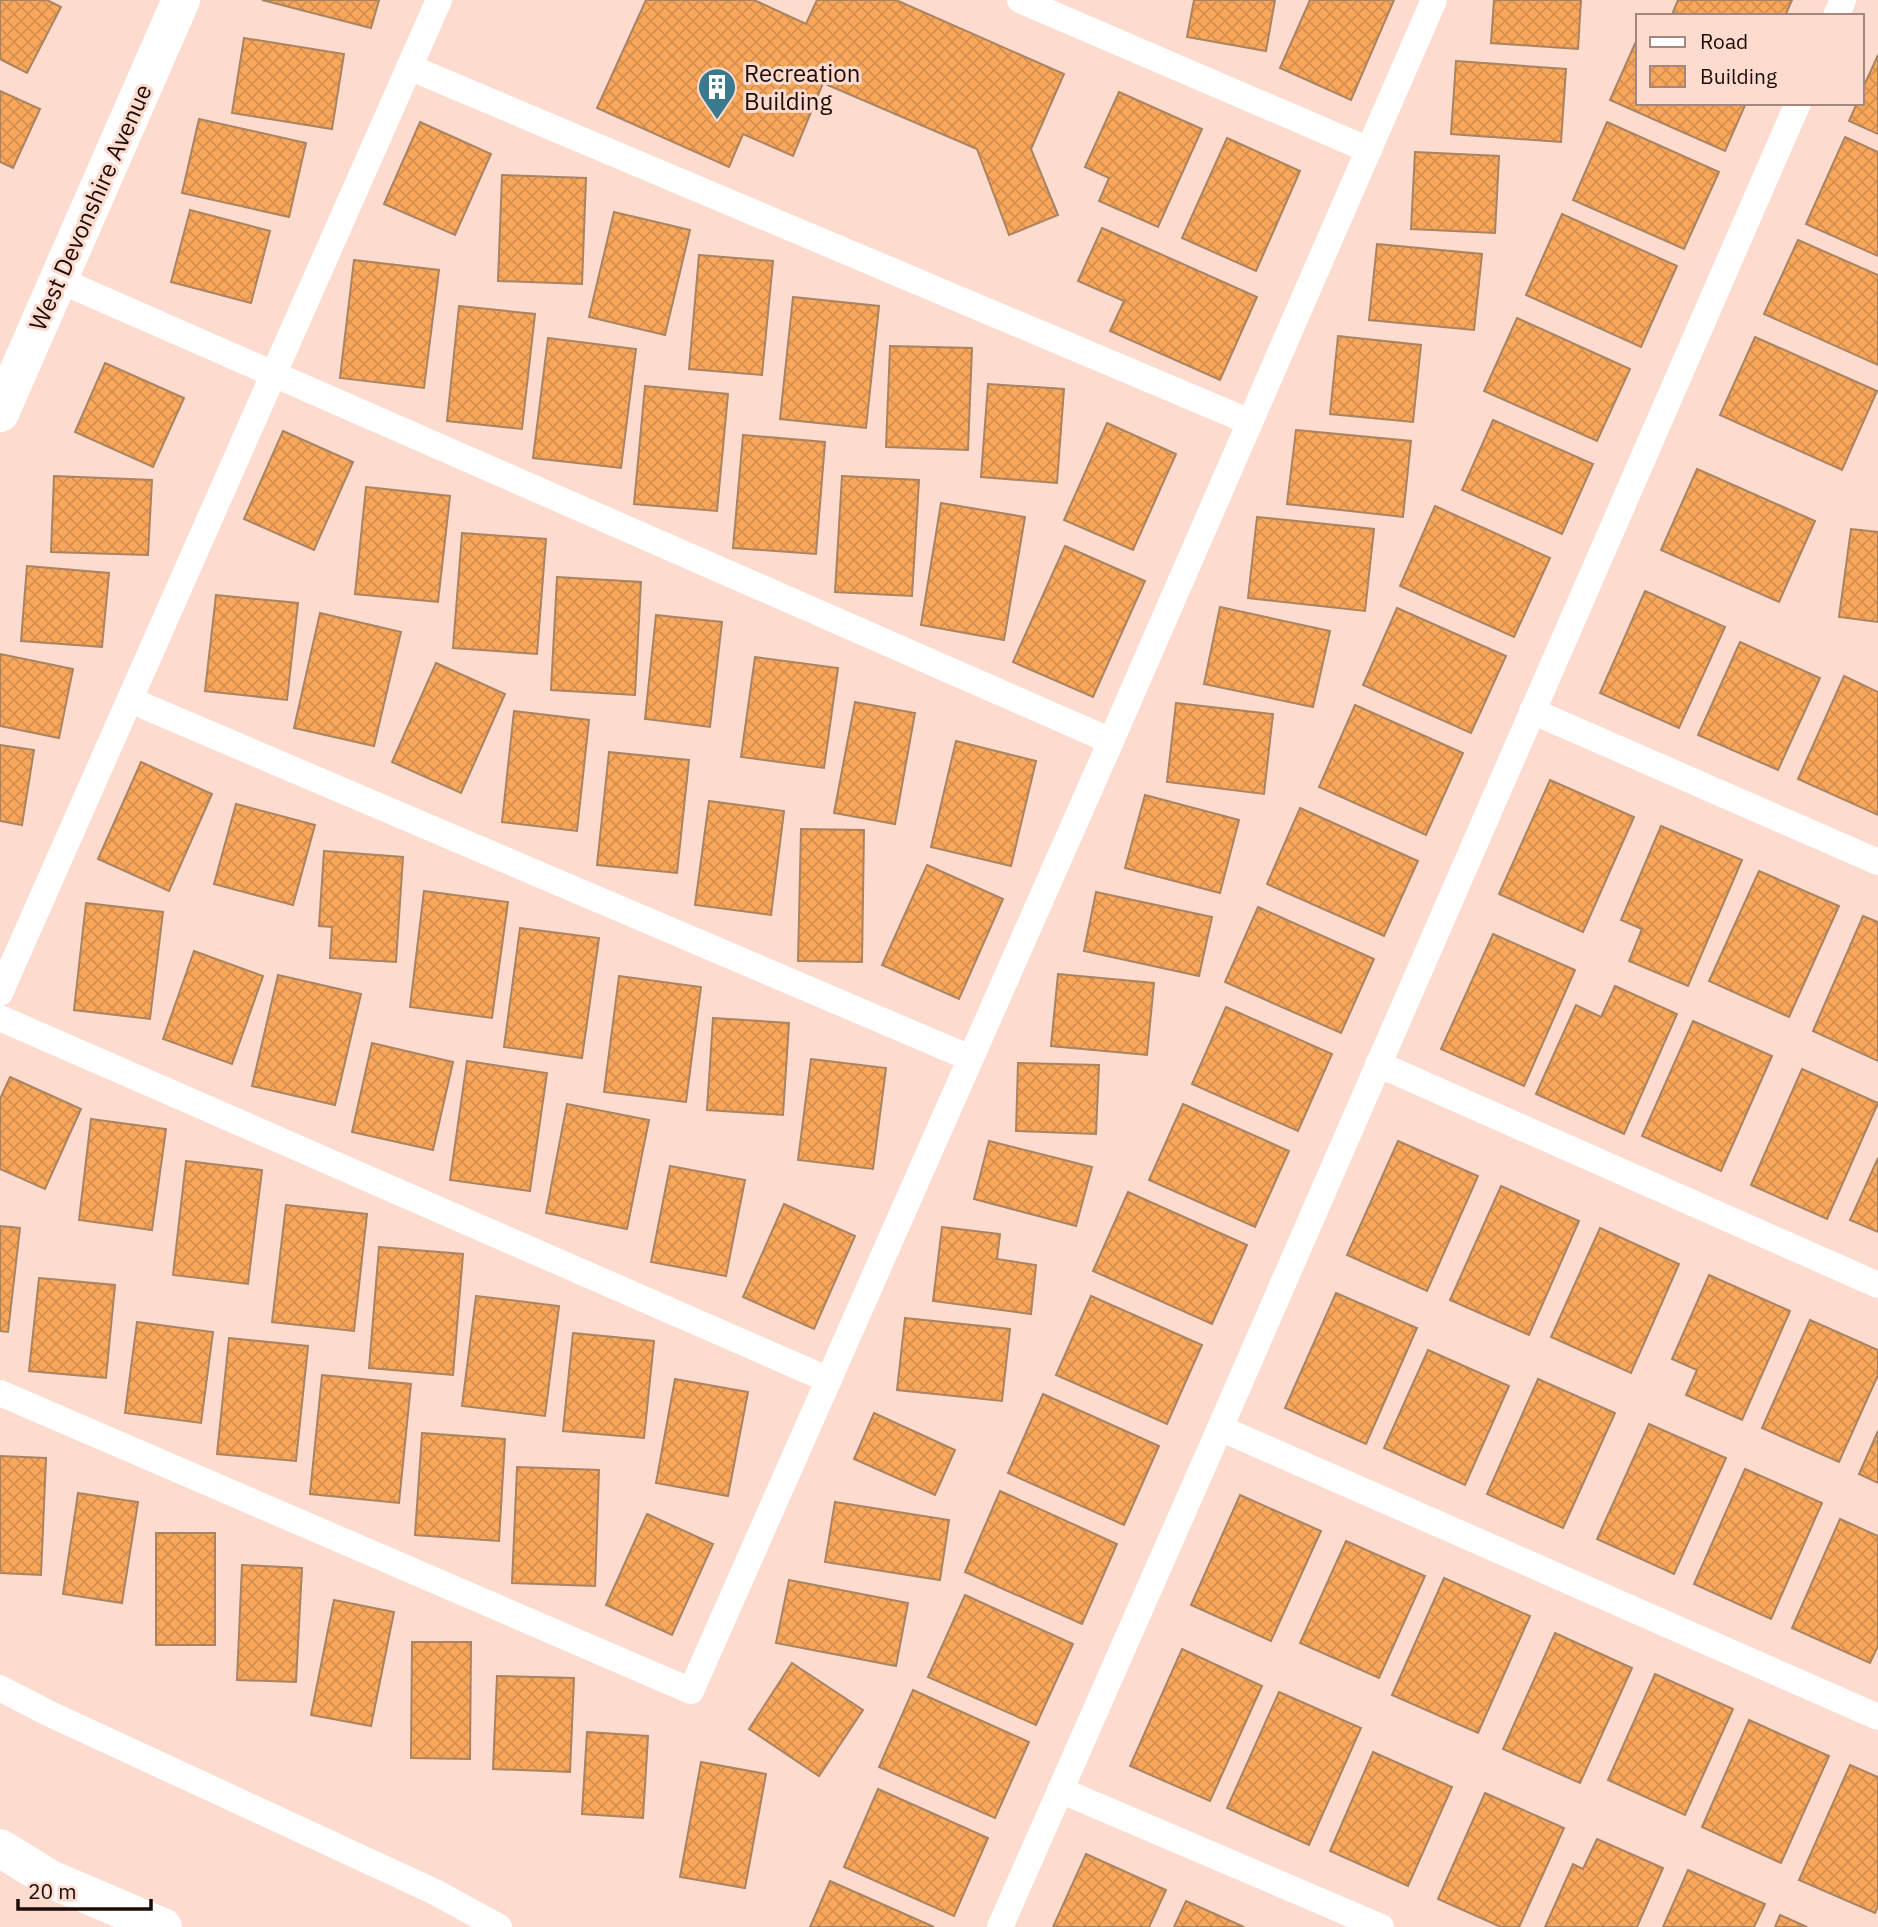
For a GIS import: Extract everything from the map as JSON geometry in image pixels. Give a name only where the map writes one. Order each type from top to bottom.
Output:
[{"type":"street","name":"West Devonshire Avenue","points":[[0,413],[181,0]]},
{"type":"street","points":[[0,1848],[50,1879],[163,1927]]},
{"type":"lane","points":[[0,993],[439,0]]},
{"type":"lane","points":[[1020,0],[1369,150]]},
{"type":"lane","points":[[0,1393],[691,1691],[1111,741],[1434,0]]},
{"type":"lane","points":[[409,67],[1250,422]]},
{"type":"lane","points":[[1000,1927],[1797,105]]},
{"type":"lane","points":[[58,279],[1111,741]]},
{"type":"lane","points":[[130,700],[970,1058]]},
{"type":"lane","points":[[1532,711],[1878,862]]},
{"type":"lane","points":[[0,1018],[829,1380]]},
{"type":"lane","points":[[1378,1064],[1878,1285]]},
{"type":"lane","points":[[1220,1427],[1878,1717]]},
{"type":"lane","points":[[0,1688],[48,1713],[435,1892],[499,1927]]},
{"type":"lane","points":[[1060,1790],[1381,1927]]},
{"type":"building","points":[[0,0],[47,0],[61,7],[27,73],[0,59]]},
{"type":"building","points":[[262,0],[379,0],[371,28]]},
{"type":"building","name":"Recreation Building","points":[[646,0],[754,0],[806,24],[817,0],[896,0],[1064,74],[1031,149],[1058,215],[1009,235],[977,149],[823,83],[793,156],[743,134],[729,167],[597,108]]},
{"type":"building","points":[[1194,0],[1275,0],[1266,51],[1187,37]]},
{"type":"building","points":[[1310,0],[1394,0],[1351,100],[1280,68]]},
{"type":"building","points":[[1494,0],[1581,0],[1578,49],[1491,43]]},
{"type":"building","points":[[1678,0],[1792,0],[1786,14],[1673,12]]},
{"type":"building","points":[[244,38],[344,54],[332,129],[232,113]]},
{"type":"building","points":[[1636,42],[1636,105],[1745,105],[1725,151],[1610,100]]},
{"type":"building","points":[[1878,55],[1878,134],[1849,121],[1856,105],[1864,105],[1864,86]]},
{"type":"building","points":[[1456,61],[1566,69],[1561,142],[1451,134]]},
{"type":"building","points":[[0,91],[40,109],[13,168],[0,162]]},
{"type":"building","points":[[1119,92],[1202,129],[1158,227],[1099,201],[1109,178],[1085,167]]},
{"type":"building","points":[[199,119],[306,143],[289,217],[182,193]]},
{"type":"building","points":[[420,122],[491,154],[455,235],[384,204]]},
{"type":"building","points":[[1607,122],[1719,172],[1684,249],[1573,200]]},
{"type":"building","points":[[1845,137],[1878,152],[1878,256],[1806,224]]},
{"type":"building","points":[[1227,138],[1300,171],[1256,271],[1182,238]]},
{"type":"building","points":[[1415,152],[1499,156],[1495,233],[1411,229]]},
{"type":"building","points":[[502,175],[586,178],[582,284],[498,281]]},
{"type":"building","points":[[190,210],[270,231],[251,303],[171,282]]},
{"type":"building","points":[[614,212],[690,230],[665,335],[589,317]]},
{"type":"building","points":[[1562,214],[1677,266],[1641,347],[1526,295]]},
{"type":"building","points":[[1102,228],[1257,297],[1220,380],[1110,331],[1124,301],[1078,281]]},
{"type":"building","points":[[1798,240],[1878,275],[1878,365],[1764,314]]},
{"type":"building","points":[[1377,244],[1482,254],[1474,330],[1369,320]]},
{"type":"building","points":[[699,255],[773,261],[762,375],[689,369]]},
{"type":"building","points":[[354,260],[439,270],[424,388],[340,378]]},
{"type":"building","points":[[793,297],[879,306],[866,428],[780,419]]},
{"type":"building","points":[[459,306],[535,314],[522,429],[447,421]]},
{"type":"building","points":[[1517,318],[1630,369],[1597,441],[1484,391]]},
{"type":"building","points":[[1338,336],[1421,345],[1413,422],[1330,414]]},
{"type":"building","points":[[1755,337],[1877,391],[1842,470],[1720,415]]},
{"type":"building","points":[[548,338],[636,349],[621,468],[533,458]]},
{"type":"building","points":[[890,346],[972,348],[968,450],[886,447]]},
{"type":"building","points":[[105,363],[184,398],[153,467],[75,432]]},
{"type":"building","points":[[988,384],[1064,389],[1057,483],[981,477]]},
{"type":"building","points":[[645,386],[728,394],[717,511],[634,504]]},
{"type":"building","points":[[1493,420],[1593,464],[1562,534],[1462,490]]},
{"type":"building","points":[[1107,423],[1176,454],[1133,550],[1064,520]]},
{"type":"building","points":[[1296,430],[1411,441],[1403,517],[1287,504]]},
{"type":"building","points":[[283,431],[353,462],[314,550],[244,519]]},
{"type":"building","points":[[743,435],[825,442],[816,554],[733,548]]},
{"type":"building","points":[[1697,469],[1815,521],[1779,602],[1661,550]]},
{"type":"building","points":[[54,476],[152,480],[148,555],[51,552]]},
{"type":"building","points":[[842,476],[919,480],[912,596],[835,592]]},
{"type":"building","points":[[366,487],[450,496],[438,602],[355,594]]},
{"type":"building","points":[[941,503],[1025,517],[1004,640],[921,625]]},
{"type":"building","points":[[1435,506],[1550,558],[1514,637],[1400,586]]},
{"type":"building","points":[[1257,517],[1374,529],[1365,611],[1248,598]]},
{"type":"building","points":[[1851,529],[1878,532],[1878,622],[1839,617]]},
{"type":"building","points":[[462,533],[546,539],[537,654],[453,648]]},
{"type":"building","points":[[1065,546],[1145,581],[1093,697],[1013,662]]},
{"type":"building","points":[[27,566],[109,573],[102,647],[21,641]]},
{"type":"building","points":[[557,577],[641,582],[635,695],[551,690]]},
{"type":"building","points":[[1645,591],[1725,627],[1679,728],[1600,693]]},
{"type":"building","points":[[216,595],[298,603],[287,700],[205,691]]},
{"type":"building","points":[[1220,607],[1330,631],[1313,707],[1204,684]]},
{"type":"building","points":[[1397,608],[1506,656],[1471,733],[1363,685]]},
{"type":"building","points":[[320,613],[401,632],[374,746],[294,728]]},
{"type":"building","points":[[656,615],[722,622],[710,727],[645,719]]},
{"type":"building","points":[[1740,642],[1820,678],[1778,770],[1698,735]]},
{"type":"building","points":[[0,654],[73,669],[59,738],[0,726]]},
{"type":"building","points":[[755,657],[838,668],[824,768],[741,757]]},
{"type":"building","points":[[436,663],[505,694],[461,793],[392,762]]},
{"type":"building","points":[[1844,676],[1878,692],[1878,815],[1798,779]]},
{"type":"building","points":[[855,702],[915,713],[895,824],[834,813]]},
{"type":"building","points":[[1176,703],[1273,714],[1264,794],[1167,782]]},
{"type":"building","points":[[1355,705],[1463,753],[1426,835],[1319,787]]},
{"type":"building","points":[[514,711],[589,720],[577,831],[502,822]]},
{"type":"building","points":[[956,741],[1036,761],[1011,866],[931,847]]},
{"type":"building","points":[[0,745],[34,750],[22,825],[0,821]]},
{"type":"building","points":[[609,752],[689,760],[677,873],[597,865]]},
{"type":"building","points":[[141,762],[212,794],[169,891],[98,859]]},
{"type":"building","points":[[1550,780],[1634,817],[1583,932],[1499,894]]},
{"type":"building","points":[[1145,795],[1239,820],[1220,893],[1125,868]]},
{"type":"building","points":[[709,801],[784,811],[771,915],[695,905]]},
{"type":"building","points":[[236,804],[315,825],[293,905],[214,884]]},
{"type":"building","points":[[1300,808],[1418,861],[1384,936],[1267,884]]},
{"type":"building","points":[[1661,826],[1742,860],[1688,986],[1629,961],[1642,929],[1621,920]]},
{"type":"building","points":[[801,829],[864,830],[862,962],[798,961]]},
{"type":"building","points":[[324,851],[403,857],[396,962],[330,958],[332,927],[319,926]]},
{"type":"building","points":[[927,865],[1003,899],[959,999],[882,965]]},
{"type":"building","points":[[1759,871],[1839,906],[1789,1017],[1709,981]]},
{"type":"building","points":[[424,891],[508,902],[492,1018],[410,1007]]},
{"type":"building","points":[[1096,892],[1212,917],[1199,976],[1084,951]]},
{"type":"building","points":[[86,903],[163,912],[150,1019],[74,1010]]},
{"type":"building","points":[[1258,907],[1374,959],[1341,1033],[1225,982]]},
{"type":"building","points":[[1863,916],[1878,922],[1878,1061],[1813,1031]]},
{"type":"building","points":[[520,928],[599,938],[582,1058],[504,1047]]},
{"type":"building","points":[[1493,934],[1575,970],[1524,1086],[1441,1049]]},
{"type":"building","points":[[194,951],[263,976],[232,1064],[163,1039]]},
{"type":"building","points":[[1058,974],[1154,983],[1147,1055],[1051,1046]]},
{"type":"building","points":[[278,975],[361,994],[335,1105],[252,1086]]},
{"type":"building","points":[[619,976],[701,987],[686,1102],[604,1092]]},
{"type":"building","points":[[1615,986],[1677,1014],[1624,1134],[1536,1094],[1576,1005],[1601,1017]]},
{"type":"building","points":[[1226,1007],[1332,1054],[1298,1131],[1192,1084]]},
{"type":"building","points":[[713,1018],[789,1023],[783,1115],[707,1110]]},
{"type":"building","points":[[1693,1021],[1772,1056],[1721,1171],[1642,1136]]},
{"type":"building","points":[[372,1043],[453,1062],[433,1150],[352,1132]]},
{"type":"building","points":[[811,1059],[886,1068],[873,1169],[798,1160]]},
{"type":"building","points":[[467,1061],[547,1073],[530,1191],[450,1180]]},
{"type":"building","points":[[1018,1063],[1099,1065],[1096,1134],[1016,1131]]},
{"type":"building","points":[[1802,1069],[1878,1103],[1827,1219],[1751,1185]]},
{"type":"building","points":[[10,1077],[81,1109],[45,1189],[0,1169],[0,1099]]},
{"type":"building","points":[[567,1104],[649,1120],[627,1229],[546,1213]]},
{"type":"building","points":[[1183,1104],[1289,1151],[1255,1227],[1149,1180]]},
{"type":"building","points":[[91,1119],[166,1129],[152,1230],[79,1220]]},
{"type":"building","points":[[989,1141],[1092,1167],[1076,1226],[974,1199]]},
{"type":"building","points":[[1398,1141],[1478,1176],[1427,1291],[1347,1255]]},
{"type":"building","points":[[1878,1158],[1878,1232],[1850,1220]]},
{"type":"building","points":[[186,1161],[262,1170],[248,1284],[173,1275]]},
{"type":"building","points":[[670,1166],[745,1180],[726,1276],[651,1262]]},
{"type":"building","points":[[1501,1186],[1579,1221],[1529,1335],[1450,1300]]},
{"type":"building","points":[[1128,1192],[1247,1245],[1212,1324],[1093,1271]]},
{"type":"building","points":[[784,1204],[855,1236],[814,1329],[743,1297]]},
{"type":"building","points":[[286,1205],[367,1214],[354,1331],[272,1322]]},
{"type":"building","points":[[0,1226],[20,1228],[8,1332],[0,1331]]},
{"type":"building","points":[[942,1227],[1000,1234],[997,1259],[1036,1265],[1031,1314],[933,1301]]},
{"type":"building","points":[[1600,1228],[1679,1264],[1631,1373],[1551,1337]]},
{"type":"building","points":[[379,1247],[463,1254],[453,1375],[369,1368]]},
{"type":"building","points":[[1709,1275],[1790,1311],[1742,1420],[1686,1395],[1697,1370],[1672,1359]]},
{"type":"building","points":[[39,1278],[115,1285],[106,1378],[29,1371]]},
{"type":"building","points":[[1336,1293],[1417,1328],[1366,1444],[1285,1408]]},
{"type":"building","points":[[476,1296],[559,1306],[545,1416],[462,1406]]},
{"type":"building","points":[[1091,1296],[1202,1345],[1167,1424],[1056,1375]]},
{"type":"building","points":[[905,1318],[1010,1329],[1002,1401],[897,1390]]},
{"type":"building","points":[[1810,1320],[1878,1350],[1878,1375],[1839,1462],[1762,1428]]},
{"type":"building","points":[[137,1322],[213,1332],[201,1423],[125,1413]]},
{"type":"building","points":[[573,1333],[654,1341],[644,1438],[563,1431]]},
{"type":"building","points":[[229,1338],[308,1346],[296,1461],[217,1454]]},
{"type":"building","points":[[1428,1350],[1509,1386],[1465,1485],[1384,1448]]},
{"type":"building","points":[[322,1375],[411,1384],[399,1503],[310,1494]]},
{"type":"building","points":[[675,1379],[748,1392],[728,1496],[656,1483]]},
{"type":"building","points":[[1538,1379],[1615,1413],[1563,1528],[1487,1494]]},
{"type":"building","points":[[1043,1394],[1159,1446],[1124,1525],[1008,1473]]},
{"type":"building","points":[[874,1413],[955,1450],[935,1495],[854,1459]]},
{"type":"building","points":[[1649,1424],[1726,1458],[1674,1574],[1597,1539]]},
{"type":"building","points":[[1878,1431],[1878,1483],[1859,1474]]},
{"type":"building","points":[[422,1433],[505,1439],[499,1541],[415,1535]]},
{"type":"building","points":[[0,1456],[46,1458],[41,1575],[0,1573]]},
{"type":"building","points":[[517,1467],[599,1470],[595,1586],[512,1583]]},
{"type":"building","points":[[1745,1469],[1822,1503],[1771,1619],[1694,1584]]},
{"type":"building","points":[[1000,1491],[1117,1544],[1082,1624],[965,1572]]},
{"type":"building","points":[[78,1493],[138,1502],[122,1603],[63,1594]]},
{"type":"building","points":[[1240,1495],[1321,1531],[1271,1641],[1191,1605]]},
{"type":"building","points":[[835,1502],[949,1520],[940,1580],[825,1562]]},
{"type":"building","points":[[647,1514],[713,1544],[672,1635],[606,1605]]},
{"type":"building","points":[[1840,1519],[1878,1536],[1878,1646],[1870,1663],[1792,1628]]},
{"type":"building","points":[[156,1533],[215,1533],[215,1645],[156,1645]]},
{"type":"building","points":[[1346,1541],[1425,1576],[1379,1678],[1300,1643]]},
{"type":"building","points":[[242,1565],[302,1568],[296,1682],[237,1680]]},
{"type":"building","points":[[1444,1578],[1530,1616],[1478,1733],[1392,1695]]},
{"type":"building","points":[[789,1580],[908,1603],[896,1666],[776,1643]]},
{"type":"building","points":[[965,1595],[1073,1644],[1036,1725],[928,1677]]},
{"type":"building","points":[[334,1600],[394,1612],[371,1726],[311,1715]]},
{"type":"building","points":[[1555,1633],[1632,1668],[1580,1783],[1503,1749]]},
{"type":"building","points":[[412,1642],[471,1642],[470,1759],[411,1758]]},
{"type":"building","points":[[1182,1649],[1262,1686],[1210,1801],[1130,1766]]},
{"type":"building","points":[[792,1663],[863,1710],[819,1776],[749,1729]]},
{"type":"building","points":[[1655,1674],[1733,1709],[1685,1815],[1608,1780]]},
{"type":"building","points":[[497,1676],[574,1678],[570,1772],[493,1769]]},
{"type":"building","points":[[913,1690],[1029,1742],[995,1818],[879,1767]]},
{"type":"building","points":[[1279,1692],[1361,1728],[1309,1845],[1227,1808]]},
{"type":"building","points":[[1749,1720],[1829,1756],[1781,1863],[1702,1827]]},
{"type":"building","points":[[587,1732],[648,1736],[643,1818],[582,1814]]},
{"type":"building","points":[[1373,1752],[1452,1787],[1408,1886],[1330,1851]]},
{"type":"building","points":[[701,1762],[766,1774],[745,1888],[680,1877]]},
{"type":"building","points":[[1850,1765],[1878,1777],[1878,1906],[1875,1913],[1799,1880]]},
{"type":"building","points":[[878,1789],[988,1838],[954,1916],[844,1867]]},
{"type":"building","points":[[1485,1793],[1564,1828],[1519,1927],[1501,1927],[1438,1899]]},
{"type":"building","points":[[1597,1839],[1663,1868],[1637,1927],[1545,1927],[1573,1864],[1583,1869]]},
{"type":"building","points":[[1086,1854],[1166,1890],[1149,1927],[1053,1927]]},
{"type":"building","points":[[1688,1870],[1765,1904],[1754,1927],[1663,1927]]},
{"type":"building","points":[[830,1881],[934,1927],[810,1927]]},
{"type":"building","points":[[1186,1901],[1244,1927],[1174,1927]]},
{"type":"building","points":[[1780,1915],[1807,1927],[1775,1927]]},
{"type":"place","name":"Recreation Building","points":[[717,121]]}]
